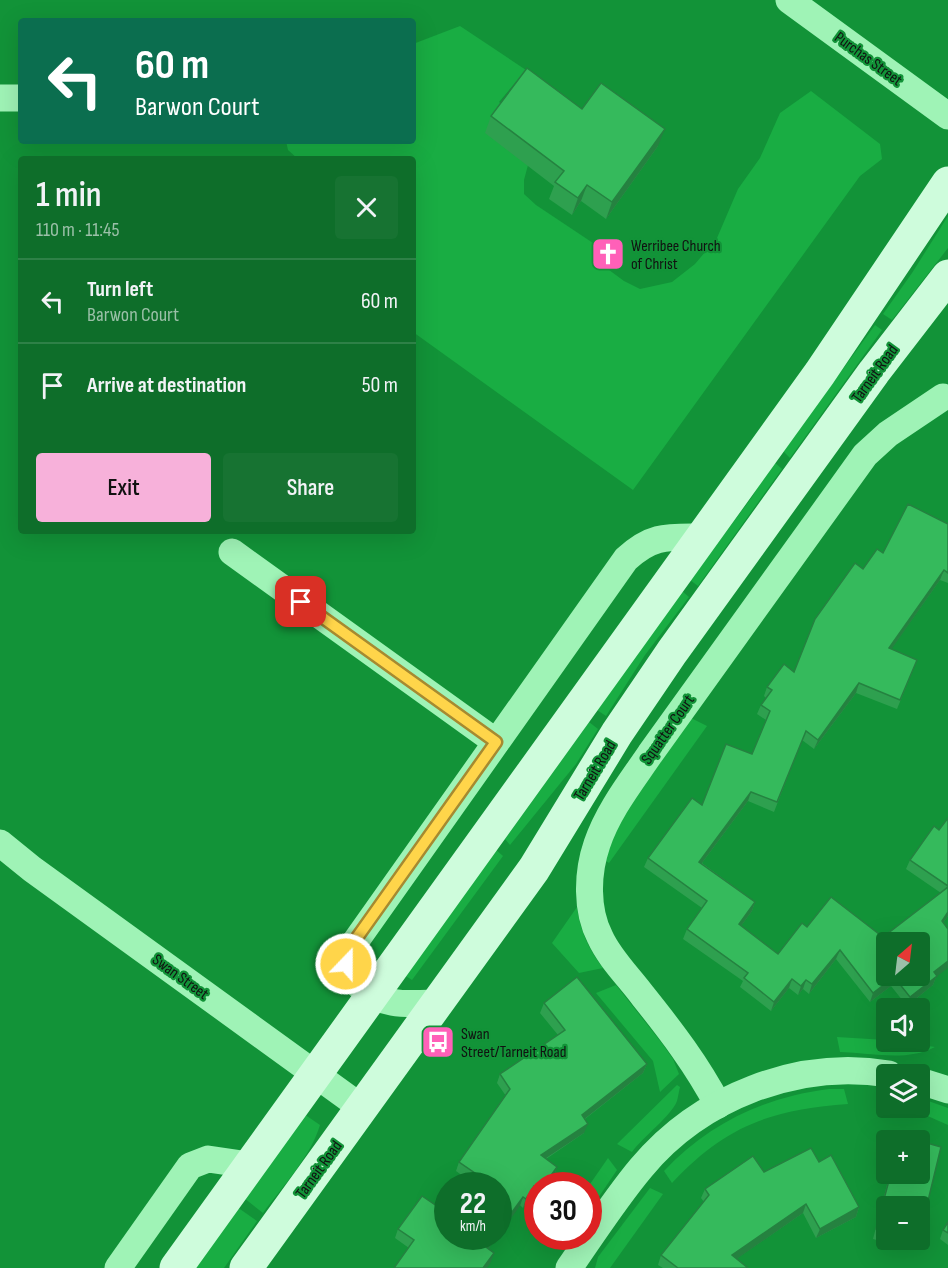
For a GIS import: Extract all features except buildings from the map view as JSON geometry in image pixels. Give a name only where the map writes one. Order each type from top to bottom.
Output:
[{"type":"main road","points":[[176,1268],[370,995],[835,353],[948,183]]},
{"type":"main road","name":"Tarneit Road","points":[[246,1268],[534,869],[616,733],[672,652],[874,372],[948,276]]},
{"type":"street","name":"Purchas Street","points":[[789,0],[948,116]]},
{"type":"street","points":[[0,98],[18,98]]},
{"type":"street","name":"Squatter Court","points":[[718,1105],[700,1070],[600,937],[593,919],[589,888],[597,843],[618,802],[650,754],[865,455],[888,434],[944,397]]},
{"type":"street","points":[[436,1004],[385,1002],[370,995],[352,979],[346,964],[348,952],[626,559],[647,542],[676,537],[701,537]]},
{"type":"street","points":[[232,552],[496,742]]},
{"type":"street","name":"Swan Street","points":[[0,843],[32,869],[362,1108]]},
{"type":"street","points":[[568,1268],[641,1168],[683,1127],[718,1105],[750,1089],[778,1080],[801,1075],[860,1071],[876,1073]]},
{"type":"street","points":[[930,1084],[948,1089]]},
{"type":"street","points":[[118,1268],[190,1166],[208,1159],[249,1165]]},
{"type":"green space","name":"Werribee Church of Christ","points":[[460,26],[526,70],[499,102],[505,106],[528,165],[524,180],[524,194],[536,205],[593,243],[605,267],[640,289],[672,282],[695,264],[717,238],[738,189],[760,158],[780,113],[811,91],[880,144],[882,159],[860,176],[633,490],[416,334],[416,156],[295,156],[288,150],[287,144],[416,144],[416,43]]},
{"type":"green space","points":[[948,216],[948,248],[892,320],[883,314]]},
{"type":"green space","points":[[875,325],[882,330],[790,458],[783,451]]},
{"type":"green space","points":[[773,461],[782,469],[698,586],[690,580],[752,497]]},
{"type":"green space","points":[[682,591],[689,597],[645,655],[606,716],[597,710]]},
{"type":"green space","points":[[691,718],[707,726],[609,863],[604,860],[620,819]]},
{"type":"green space","points":[[589,722],[598,729],[576,764],[510,845],[505,839]]},
{"type":"green space","points":[[495,849],[503,856],[412,980],[404,975]]},
{"type":"green space","points":[[577,907],[586,940],[603,968],[579,973],[552,943]]},
{"type":"green space","points":[[616,985],[673,1059],[679,1074],[660,1092],[653,1061],[596,993]]},
{"type":"green space","points":[[837,1037],[876,1039],[876,1052],[924,1052],[889,1056],[840,1052]]},
{"type":"green space","points":[[677,1085],[680,1087],[674,1107],[632,1152],[617,1144]]},
{"type":"green space","points":[[829,1089],[844,1089],[848,1104],[796,1111],[751,1124],[711,1147],[672,1183],[664,1171],[700,1139],[739,1115],[783,1098]]},
{"type":"green space","points":[[930,1102],[948,1108],[948,1125],[930,1117]]},
{"type":"green space","points":[[304,1114],[320,1125],[316,1137],[295,1171],[263,1213],[244,1198]]},
{"type":"green space","points":[[608,1158],[617,1170],[602,1192],[602,1172],[598,1172]]},
{"type":"green space","points":[[650,1188],[663,1194],[610,1268],[595,1268],[598,1257]]},
{"type":"green space","points":[[237,1207],[257,1221],[224,1268],[193,1268]]},
{"type":"place","name":"Werribee Church of Christ","points":[[608,254]]},
{"type":"place","name":"Swan Street/Tarneit Road","points":[[438,1042]]},
{"type":"route","points":[[301,602],[496,742],[356,939],[348,952],[346,964]]}]
